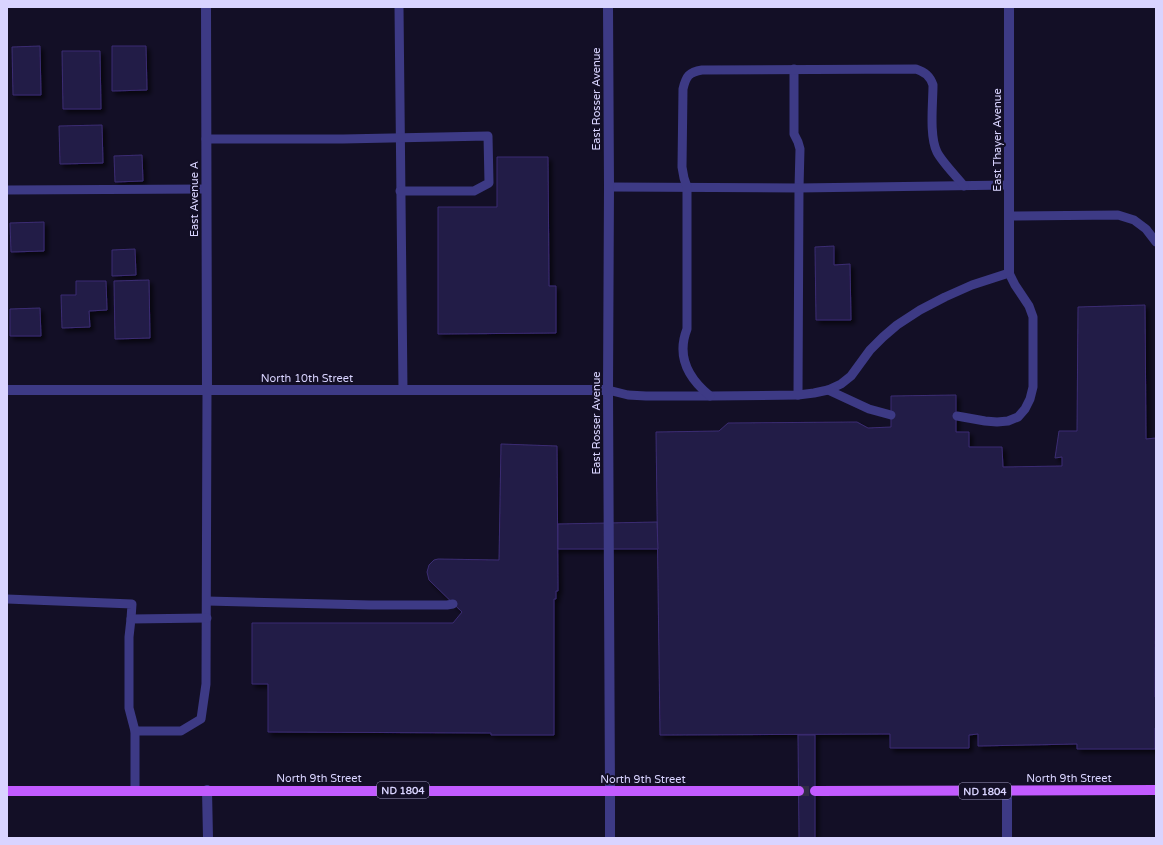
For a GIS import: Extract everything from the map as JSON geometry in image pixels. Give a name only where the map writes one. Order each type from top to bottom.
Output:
[{"type":"main road","name":"North 9th Street","points":[[815,791],[1156,790]]},
{"type":"main road","name":"North 9th Street","points":[[7,791],[799,791]]},
{"type":"street","name":"East Avenue A","points":[[206,7],[207,390]]},
{"type":"street","name":"East Rosser Avenue","points":[[608,7],[610,838]]},
{"type":"street","name":"East Thayer Avenue","points":[[1009,7],[1009,272]]},
{"type":"street","name":"North 10th Street","points":[[7,390],[608,390]]},
{"type":"street","points":[[207,790],[208,838]]},
{"type":"street","points":[[1007,791],[1007,838]]},
{"type":"lane","points":[[400,7],[400,191],[403,390]]},
{"type":"lane","points":[[794,69],[794,134],[800,149],[798,395]]},
{"type":"lane","points":[[710,396],[694,381],[688,372],[683,353],[684,336],[687,329],[687,187],[682,167],[683,89],[689,74],[694,71],[702,70],[916,69],[923,71],[928,74],[933,85],[932,134],[937,153],[964,186]]},
{"type":"lane","points":[[206,139],[488,136],[488,183],[474,191],[400,191]]},
{"type":"lane","points":[[609,187],[799,188],[1009,185]]},
{"type":"lane","points":[[7,190],[206,189]]},
{"type":"lane","points":[[1009,216],[1118,215],[1134,220],[1146,229],[1156,242]]},
{"type":"lane","points":[[608,390],[628,395],[646,396],[798,395],[828,390],[841,384],[851,376],[870,350],[883,337],[897,325],[920,310],[945,296],[972,284],[1009,272],[1014,285],[1029,306],[1033,317],[1033,387],[1030,398],[1025,409],[1018,417],[1008,421],[985,421],[957,416]]},
{"type":"lane","points":[[135,731],[181,731],[201,719],[206,684],[207,390]]},
{"type":"lane","points":[[828,390],[869,409],[891,415]]},
{"type":"lane","points":[[7,599],[132,604],[129,708],[135,731],[135,791]]},
{"type":"lane","points":[[207,601],[404,606],[453,604]]},
{"type":"lane","points":[[131,618],[207,618]]},
{"type":"building","points":[[40,46],[41,95],[13,95],[12,47]]},
{"type":"building","points":[[112,46],[146,46],[147,90],[112,91]]},
{"type":"building","points":[[62,51],[100,51],[101,109],[63,109]]},
{"type":"building","points":[[102,125],[103,163],[60,164],[59,126]]},
{"type":"building","points":[[142,155],[143,181],[115,182],[114,156]]},
{"type":"building","points":[[497,157],[548,157],[549,286],[556,286],[556,333],[438,334],[438,207],[497,207]]},
{"type":"building","points":[[44,222],[44,251],[11,252],[10,223]]},
{"type":"building","points":[[834,246],[834,265],[850,264],[851,320],[816,320],[815,247]]},
{"type":"building","points":[[135,249],[136,275],[112,276],[112,250]]},
{"type":"building","points":[[149,280],[150,338],[115,339],[114,281]]},
{"type":"building","points":[[76,281],[106,281],[107,310],[89,311],[90,327],[62,328],[61,295],[76,295]]},
{"type":"building","points":[[1145,305],[1146,439],[1156,438],[1155,749],[1077,749],[1077,744],[978,746],[978,734],[969,735],[969,748],[890,748],[890,734],[660,735],[656,432],[719,431],[728,423],[857,422],[868,428],[891,427],[891,396],[956,395],[956,432],[969,432],[969,447],[1002,447],[1003,467],[1062,466],[1062,457],[1055,458],[1059,431],[1077,431],[1078,307]]},
{"type":"building","points":[[40,308],[41,336],[10,336],[10,309]]},
{"type":"building","points":[[501,444],[557,446],[558,591],[556,591],[556,599],[554,599],[554,735],[491,735],[491,733],[268,732],[268,684],[252,684],[252,623],[453,623],[462,612],[429,580],[427,572],[429,565],[434,560],[438,559],[499,560]]},
{"type":"building","points":[[657,522],[658,549],[558,549],[558,524]]},
{"type":"building","points":[[798,735],[815,735],[815,838],[799,838]]},
{"type":"tunnel","points":[[799,791],[815,791]]}]
